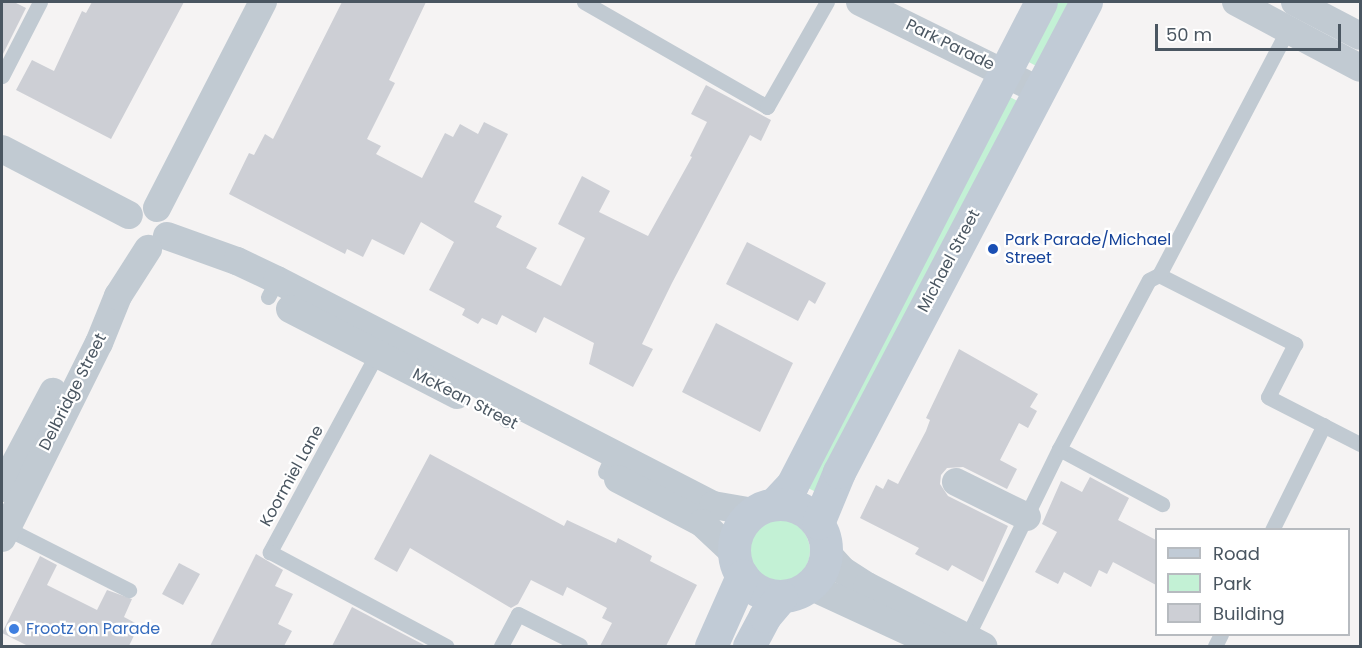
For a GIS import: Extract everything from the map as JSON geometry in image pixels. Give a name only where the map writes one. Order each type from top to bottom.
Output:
[{"type":"street","points":[[144,235],[139,207],[157,208],[262,2]]},
{"type":"street","name":"Park Parade","points":[[860,2],[1038,90]]},
{"type":"street","points":[[711,646],[738,565],[735,537],[764,507],[792,485],[1041,2]]},
{"type":"street","name":"Michael Street","points":[[822,537],[839,472],[1086,2]]},
{"type":"street","points":[[1236,2],[1360,68]]},
{"type":"street","points":[[1295,2],[1360,36]]},
{"type":"street","name":"McKean Street","points":[[2,149],[144,235],[193,248],[609,463],[702,523],[738,565]]},
{"type":"street","name":"Delbridge Street","points":[[3,480],[144,235]]},
{"type":"street","name":"Delbridge Street","points":[[4,533],[87,369],[144,235]]},
{"type":"street","name":"McKean Street","points":[[609,463],[713,505],[764,507]]},
{"type":"street","points":[[956,482],[1027,518]]},
{"type":"street","points":[[764,507],[799,507],[822,537],[842,570],[881,606],[930,634],[971,644]]},
{"type":"street","points":[[749,646],[765,616],[796,591],[822,537]]},
{"type":"street","points":[[738,565],[766,595],[796,591],[881,606]]},
{"type":"lane","points":[[2,76],[40,2]]},
{"type":"lane","points":[[585,2],[767,107],[827,2]]},
{"type":"lane","points":[[971,644],[1059,449],[1149,280],[1159,275],[1288,29]]},
{"type":"lane","points":[[1159,275],[1295,344],[1268,397],[1360,444]]},
{"type":"lane","name":"Koormiel Lane","points":[[381,344],[270,552],[446,646]]},
{"type":"lane","points":[[1273,528],[1324,425]]},
{"type":"lane","points":[[1059,449],[1162,504]]},
{"type":"lane","points":[[4,533],[129,590]]},
{"type":"lane","points":[[501,646],[518,614],[580,645]]},
{"type":"green space","points":[[1053,2],[1077,2],[1042,69],[1023,59]]},
{"type":"green space","points":[[1004,94],[1023,104],[822,495],[802,485]]},
{"type":"green space","points":[[772,519],[784,519],[801,528],[808,539],[810,551],[808,563],[801,574],[784,583],[772,583],[760,578],[751,569],[746,557],[746,545],[751,533],[760,524]]},
{"type":"building","points":[[2,2],[14,2],[26,8],[2,56]]},
{"type":"building","points":[[92,2],[184,2],[111,139],[16,90],[32,60],[54,71],[82,11],[86,13]]},
{"type":"building","points":[[342,2],[426,2],[389,80],[395,83],[367,139],[381,146],[376,154],[422,178],[445,133],[453,137],[460,124],[478,134],[484,122],[508,134],[474,202],[502,216],[496,227],[537,248],[526,268],[561,286],[585,238],[558,224],[582,176],[610,191],[599,212],[648,236],[692,157],[690,156],[707,122],[691,114],[706,85],[771,120],[761,141],[750,135],[672,283],[642,344],[653,349],[633,387],[589,364],[594,343],[544,317],[536,333],[502,315],[497,325],[482,318],[478,324],[462,315],[465,309],[429,290],[454,242],[421,222],[404,255],[372,239],[363,257],[347,249],[345,254],[229,194],[249,153],[254,155],[265,134],[273,139]]},
{"type":"building","points":[[747,242],[826,283],[815,304],[809,300],[798,321],[726,284]]},
{"type":"building","points":[[716,323],[793,363],[760,432],[682,392]]},
{"type":"building","points":[[959,349],[1038,394],[1030,407],[1037,411],[1028,428],[1019,423],[1000,460],[1017,469],[1007,489],[963,467],[947,468],[941,475],[940,484],[948,496],[1008,526],[983,582],[952,565],[948,571],[915,554],[919,548],[860,518],[876,485],[883,489],[888,479],[898,484],[926,431],[930,420],[926,418]]},
{"type":"building","points":[[430,454],[564,526],[567,520],[616,543],[618,538],[652,556],[650,561],[697,585],[666,646],[600,646],[612,623],[602,618],[607,608],[567,587],[563,596],[531,580],[518,604],[511,608],[410,548],[397,572],[374,559]]},
{"type":"building","points":[[1090,477],[1129,498],[1118,520],[1155,539],[1155,584],[1113,562],[1107,574],[1099,570],[1091,587],[1064,572],[1058,584],[1035,572],[1057,532],[1042,524],[1061,481],[1082,492]]},
{"type":"building","points":[[256,554],[283,570],[275,586],[293,594],[278,624],[292,631],[284,646],[210,646]]},
{"type":"building","points":[[40,556],[57,565],[47,585],[97,610],[107,590],[132,599],[124,617],[139,625],[129,646],[28,646],[2,633]]},
{"type":"building","points":[[179,563],[200,574],[183,605],[162,594]]},
{"type":"building","points":[[352,607],[426,646],[332,646]]},
{"type":"place","name":"Park Parade/Michael Street","points":[[993,249]]},
{"type":"place","name":"Frootz on Parade","points":[[14,629]]}]
